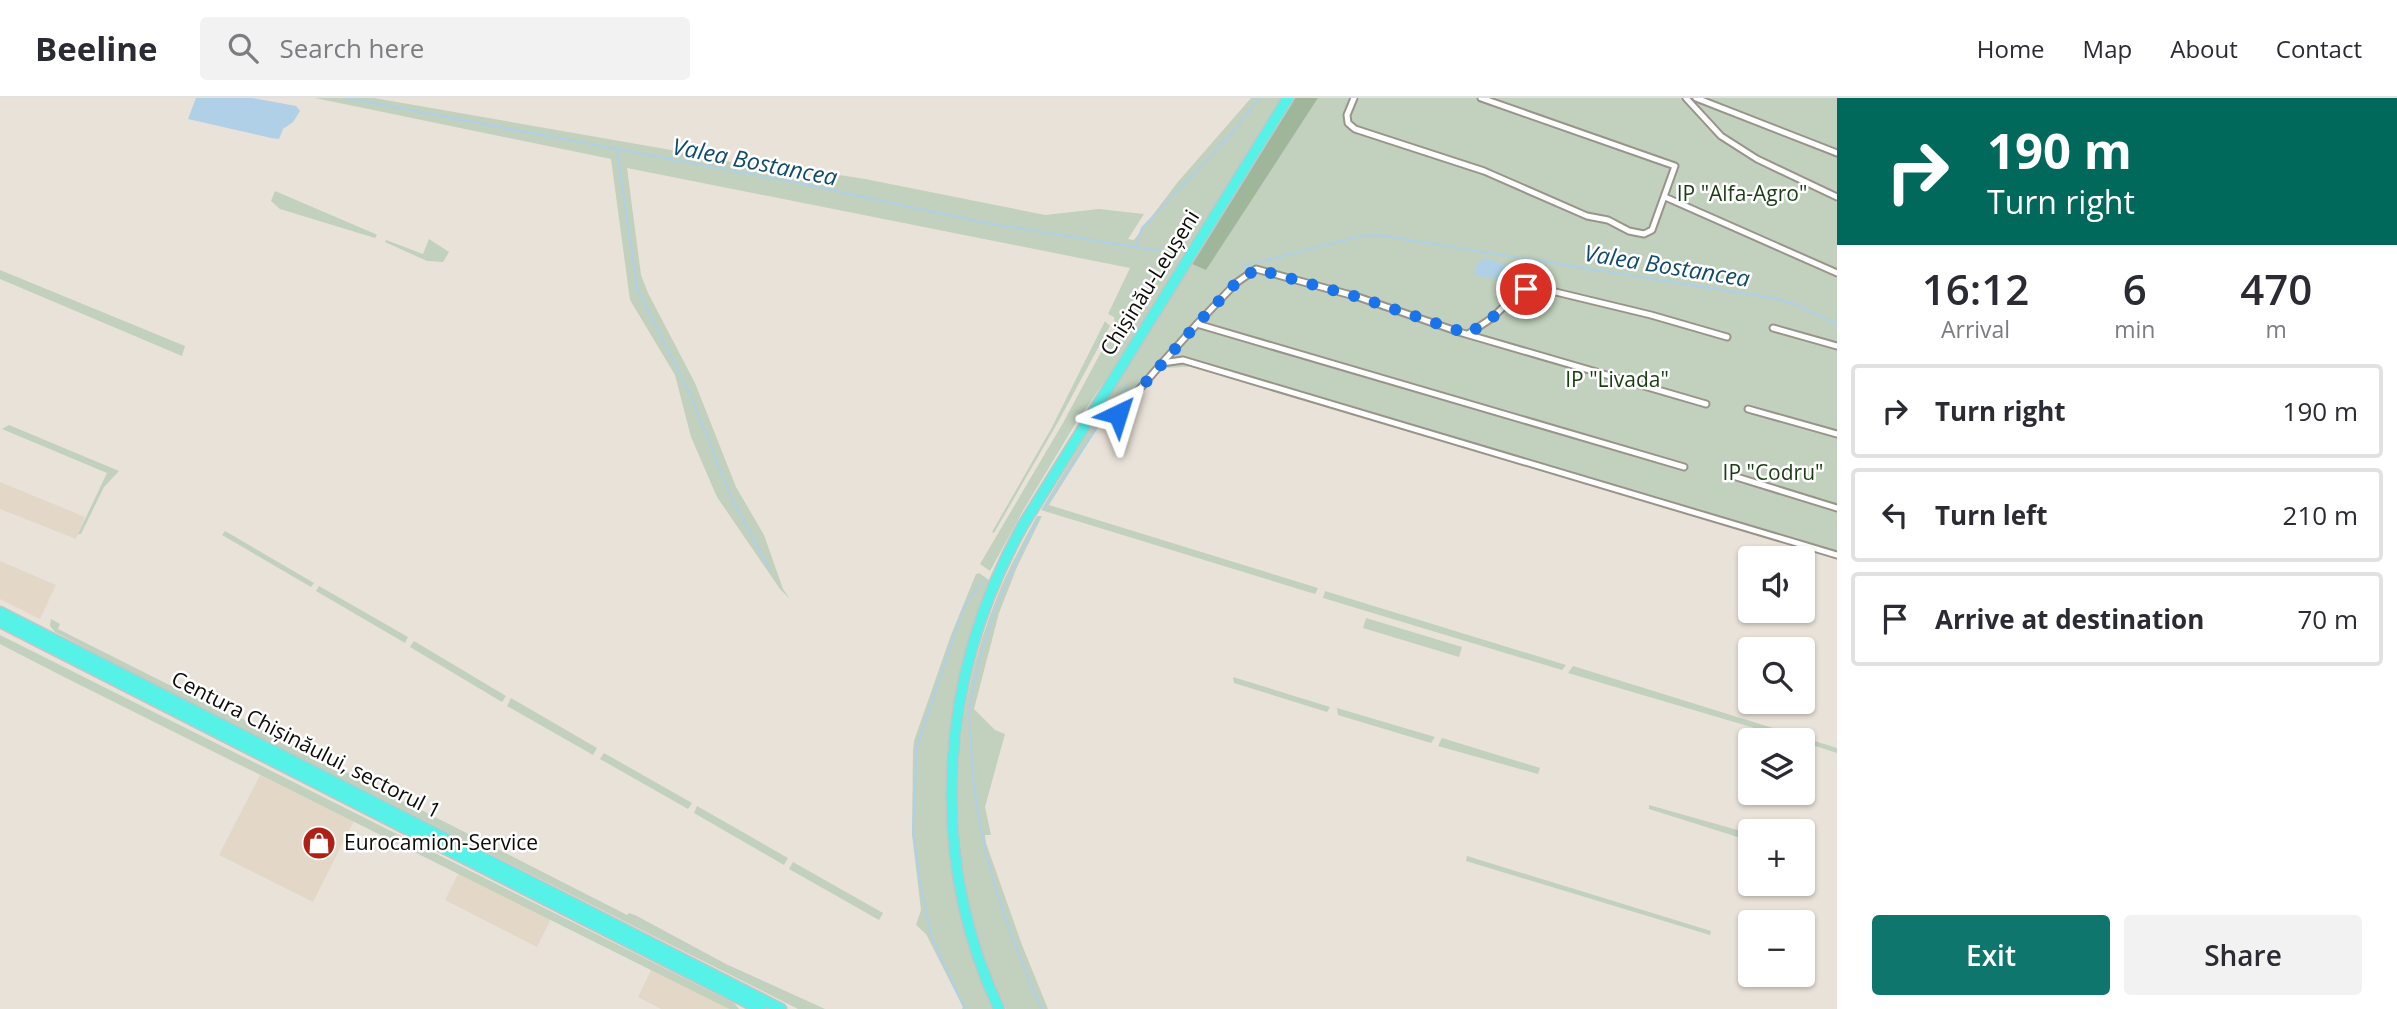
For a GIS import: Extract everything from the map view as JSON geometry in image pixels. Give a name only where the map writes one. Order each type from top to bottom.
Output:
[{"type":"highway","name":"Chișinău-Leușeni","points":[[999,1009],[976,951],[958,880],[951,809],[954,736],[971,650],[1000,571],[1023,525],[1288,98]]},
{"type":"highway","name":"Centura Chișinăului, sectorul 1","points":[[0,612],[781,1009]]},
{"type":"highway","name":"Centura Chișinăului, sectorul 1","points":[[0,622],[760,1009]]},
{"type":"street","points":[[1354,98],[1347,115],[1348,123],[1355,129],[1484,172],[1587,216],[1608,220],[1629,232],[1644,234],[1652,230],[1675,166],[1481,98]]},
{"type":"street","points":[[1686,98],[1721,136],[1748,154],[1837,197]]},
{"type":"street","points":[[1698,98],[1837,153]]},
{"type":"street","points":[[1665,197],[1837,273]]},
{"type":"street","points":[[1091,413],[1118,414],[1236,283],[1256,269],[1358,297],[1468,334],[1706,404]]},
{"type":"street","points":[[1468,334],[1492,318],[1519,292],[1535,287],[1651,315],[1727,337]]},
{"type":"street","points":[[1197,324],[1684,467]]},
{"type":"street","points":[[1773,328],[1837,346]]},
{"type":"street","points":[[1163,363],[1183,360],[1237,375],[1837,555]]},
{"type":"street","points":[[1748,409],[1837,434]]},
{"type":"street","points":[[1730,475],[1837,508]]},
{"type":"shaded area","points":[[0,482],[85,517],[76,539],[0,509]]},
{"type":"shaded area","points":[[0,561],[56,585],[40,619],[0,599]]},
{"type":"shaded area","name":"Eurocamion-Service","points":[[260,775],[354,821],[313,902],[219,855]]},
{"type":"shaded area","points":[[459,872],[551,919],[537,947],[445,900]]},
{"type":"shaded area","points":[[651,970],[729,1009],[661,1009],[638,997]]},
{"type":"green space","points":[[315,98],[374,98],[694,154],[811,179],[813,171],[865,179],[1045,215],[1099,209],[1144,214],[1128,239],[1134,240],[1177,183],[1251,98],[1281,98],[1107,378],[1074,426],[990,571],[980,564],[1063,423],[1115,326],[1114,317],[1108,314],[1130,268],[627,168],[641,275],[695,383],[736,487],[764,535],[783,589],[790,599],[780,589],[717,497],[691,437],[675,375],[630,300],[611,159]]},
{"type":"green space","points":[[1295,98],[1318,98],[1206,270],[1192,264]]},
{"type":"green space","points":[[1318,98],[1837,98],[1837,559],[1815,552],[1815,546],[1793,546],[1192,367],[1155,367],[1121,407],[1110,411],[1105,408],[1113,390],[1192,264],[1206,269]]},
{"type":"green space","points":[[275,191],[377,235],[375,238],[280,209],[271,201]]},
{"type":"green space","points":[[429,239],[449,252],[443,262],[427,261],[385,242],[386,240],[423,254]]},
{"type":"green space","points":[[0,270],[185,346],[182,356],[0,279]]},
{"type":"green space","points":[[1105,321],[1110,326],[1058,422],[994,533],[992,532],[1051,429]]},
{"type":"green space","points":[[1101,417],[1106,419],[1108,425],[1098,427],[1049,505],[1318,588],[1315,594],[1041,510],[1091,427]]},
{"type":"green space","points":[[9,425],[119,471],[104,487],[81,534],[78,534],[107,473],[2,429]]},
{"type":"green space","points":[[1037,516],[1042,516],[1017,567],[999,613],[974,709],[995,730],[1005,734],[985,807],[991,835],[985,835],[986,843],[1048,1009],[1006,1009],[986,960],[971,909],[962,857],[958,804],[960,751],[967,699],[979,647],[1001,587]]},
{"type":"green space","points":[[225,531],[314,583],[311,587],[222,535]]},
{"type":"green space","points":[[979,573],[989,580],[970,636],[957,690],[948,743],[946,795],[948,847],[957,900],[971,954],[992,1009],[962,1009],[926,934],[916,925],[921,910],[912,834],[913,751],[914,741],[951,635],[976,574]]},
{"type":"green space","points":[[319,586],[408,637],[405,643],[316,591]]},
{"type":"green space","points":[[1325,591],[1566,665],[1562,670],[1323,598]]},
{"type":"green space","points":[[1366,618],[1462,647],[1459,657],[1363,628]]},
{"type":"green space","points":[[51,619],[60,624],[58,629],[235,718],[237,716],[627,915],[635,915],[726,964],[825,1009],[798,1009],[134,674],[55,632],[50,626]]},
{"type":"green space","points":[[0,635],[734,1003],[739,1009],[729,1009],[64,677],[0,644]]},
{"type":"green space","points":[[414,641],[506,696],[502,702],[410,647]]},
{"type":"green space","points":[[1573,666],[1773,728],[1754,728],[1568,673]]},
{"type":"green space","points":[[1233,677],[1330,707],[1327,712],[1234,683]]},
{"type":"green space","points":[[511,698],[597,748],[593,755],[507,706]]},
{"type":"green space","points":[[1337,708],[1435,737],[1431,743],[1338,715]]},
{"type":"green space","points":[[1442,738],[1540,768],[1538,774],[1438,746]]},
{"type":"green space","points":[[1815,741],[1837,748],[1837,753],[1815,746]]},
{"type":"green space","points":[[604,753],[692,803],[688,809],[600,759]]},
{"type":"green space","points":[[1649,805],[1738,830],[1738,837],[1649,809]]},
{"type":"green space","points":[[697,806],[788,858],[784,865],[694,813]]},
{"type":"green space","points":[[1467,856],[1711,931],[1710,935],[1466,861]]},
{"type":"green space","points":[[793,862],[883,913],[879,920],[789,869]]},
{"type":"water","points":[[196,98],[252,98],[296,106],[300,111],[293,122],[283,129],[279,139],[271,138],[188,119]]},
{"type":"water","points":[[1484,258],[1513,267],[1507,281],[1474,275],[1478,263]]},
{"type":"waterway","name":"Valea Bostancea","points":[[346,98],[803,184],[986,223],[1160,251]]},
{"type":"waterway","points":[[1135,247],[1142,228],[1230,136],[1259,98]]},
{"type":"waterway","points":[[617,149],[637,288],[690,394],[731,497],[769,568]]},
{"type":"waterway","name":"Valea Bostancea","points":[[1242,266],[1361,236],[1377,235],[1773,298],[1792,303],[1837,324]]},
{"type":"waterway","points":[[1110,410],[1127,385]]},
{"type":"waterway","points":[[1044,508],[1102,420]]},
{"type":"waterway","points":[[1039,517],[996,609],[980,657],[969,720],[976,800],[986,854],[1011,934],[1042,1009]]},
{"type":"waterway","points":[[965,1009],[932,939],[913,832],[917,746],[964,607],[982,581]]},
{"type":"place","name":"Eurocamion-Service","points":[[319,843]]},
{"type":"route","points":[[1118,414],[1236,283],[1256,269],[1358,297],[1468,334],[1526,289]]},
{"type":"park label","name":"IP \"Alfa-Agro\"","points":[[1742,194]]},
{"type":"park label","name":"IP \"Livada\"","points":[[1617,380]]},
{"type":"park label","name":"IP \"Codru\"","points":[[1773,473]]}]
